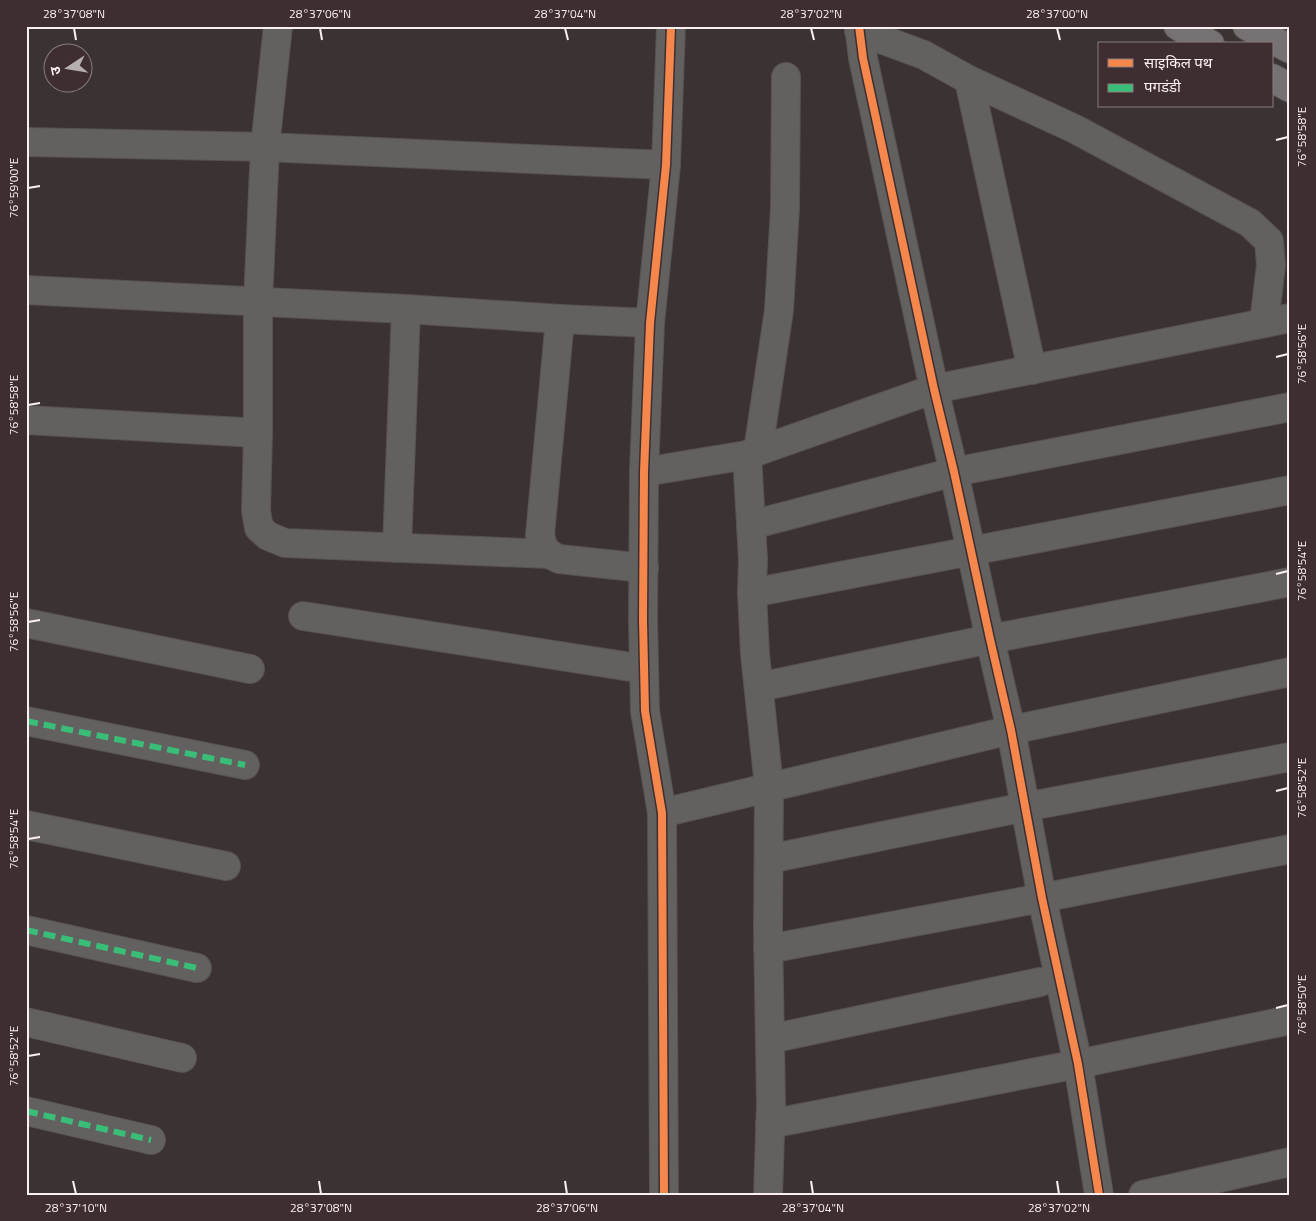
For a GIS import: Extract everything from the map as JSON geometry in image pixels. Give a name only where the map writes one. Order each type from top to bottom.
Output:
[{"type":"main road","points":[[1178,26],[1206,42]]},
{"type":"main road","points":[[1247,26],[1290,49]]},
{"type":"main road","points":[[1274,79],[1290,88]]},
{"type":"street","points":[[278,26],[265,147],[258,302],[256,511],[259,528],[268,536],[286,543],[549,554]]},
{"type":"street","points":[[664,1195],[662,813],[645,711],[644,472],[650,323],[666,165],[671,26]]},
{"type":"street","points":[[644,472],[752,453],[934,389],[1277,321],[1269,241],[1250,223],[1075,129],[969,80],[924,55],[859,29],[863,58],[934,389],[1011,730],[1042,898],[1078,1064],[1099,1195]]},
{"type":"street","points":[[768,1195],[770,1124],[769,788],[755,654],[752,593],[752,453],[779,310],[785,208],[786,77]]},
{"type":"street","points":[[969,80],[1032,370]]},
{"type":"street","points":[[26,142],[265,147],[666,165]]},
{"type":"street","points":[[26,290],[650,323]]},
{"type":"street","points":[[397,548],[406,309]]},
{"type":"street","points":[[560,319],[540,535],[542,546],[549,554],[559,559],[644,568]]},
{"type":"street","points":[[751,524],[954,472],[1290,407]]},
{"type":"street","points":[[26,420],[258,433]]},
{"type":"street","points":[[752,593],[1290,490]]},
{"type":"street","points":[[759,687],[990,639],[1290,582]]},
{"type":"street","points":[[303,616],[644,669]]},
{"type":"street","points":[[26,623],[250,669]]},
{"type":"street","points":[[662,813],[1011,730],[1290,672]]},
{"type":"street","points":[[26,721],[245,765]]},
{"type":"street","points":[[769,859],[1025,807],[1290,757]]},
{"type":"street","points":[[26,825],[226,866]]},
{"type":"street","points":[[768,949],[1290,849]]},
{"type":"street","points":[[26,930],[197,968]]},
{"type":"street","points":[[770,1039],[1040,982]]},
{"type":"street","points":[[770,1124],[1078,1064],[1290,1020]]},
{"type":"street","points":[[26,1022],[182,1058]]},
{"type":"street","points":[[26,1111],[151,1140]]},
{"type":"street","points":[[1143,1195],[1290,1162]]},
{"type":"marked path","points":[[26,721],[245,765]]},
{"type":"marked path","points":[[26,930],[197,968]]},
{"type":"marked path","points":[[26,1111],[151,1140]]},
{"type":"cycle path","points":[[664,1195],[662,813],[645,711],[643,620],[644,472],[650,323],[666,165],[671,26]]},
{"type":"cycle path","points":[[859,26],[863,58],[934,389],[1011,730],[1042,898],[1078,1064],[1099,1195]]}]
